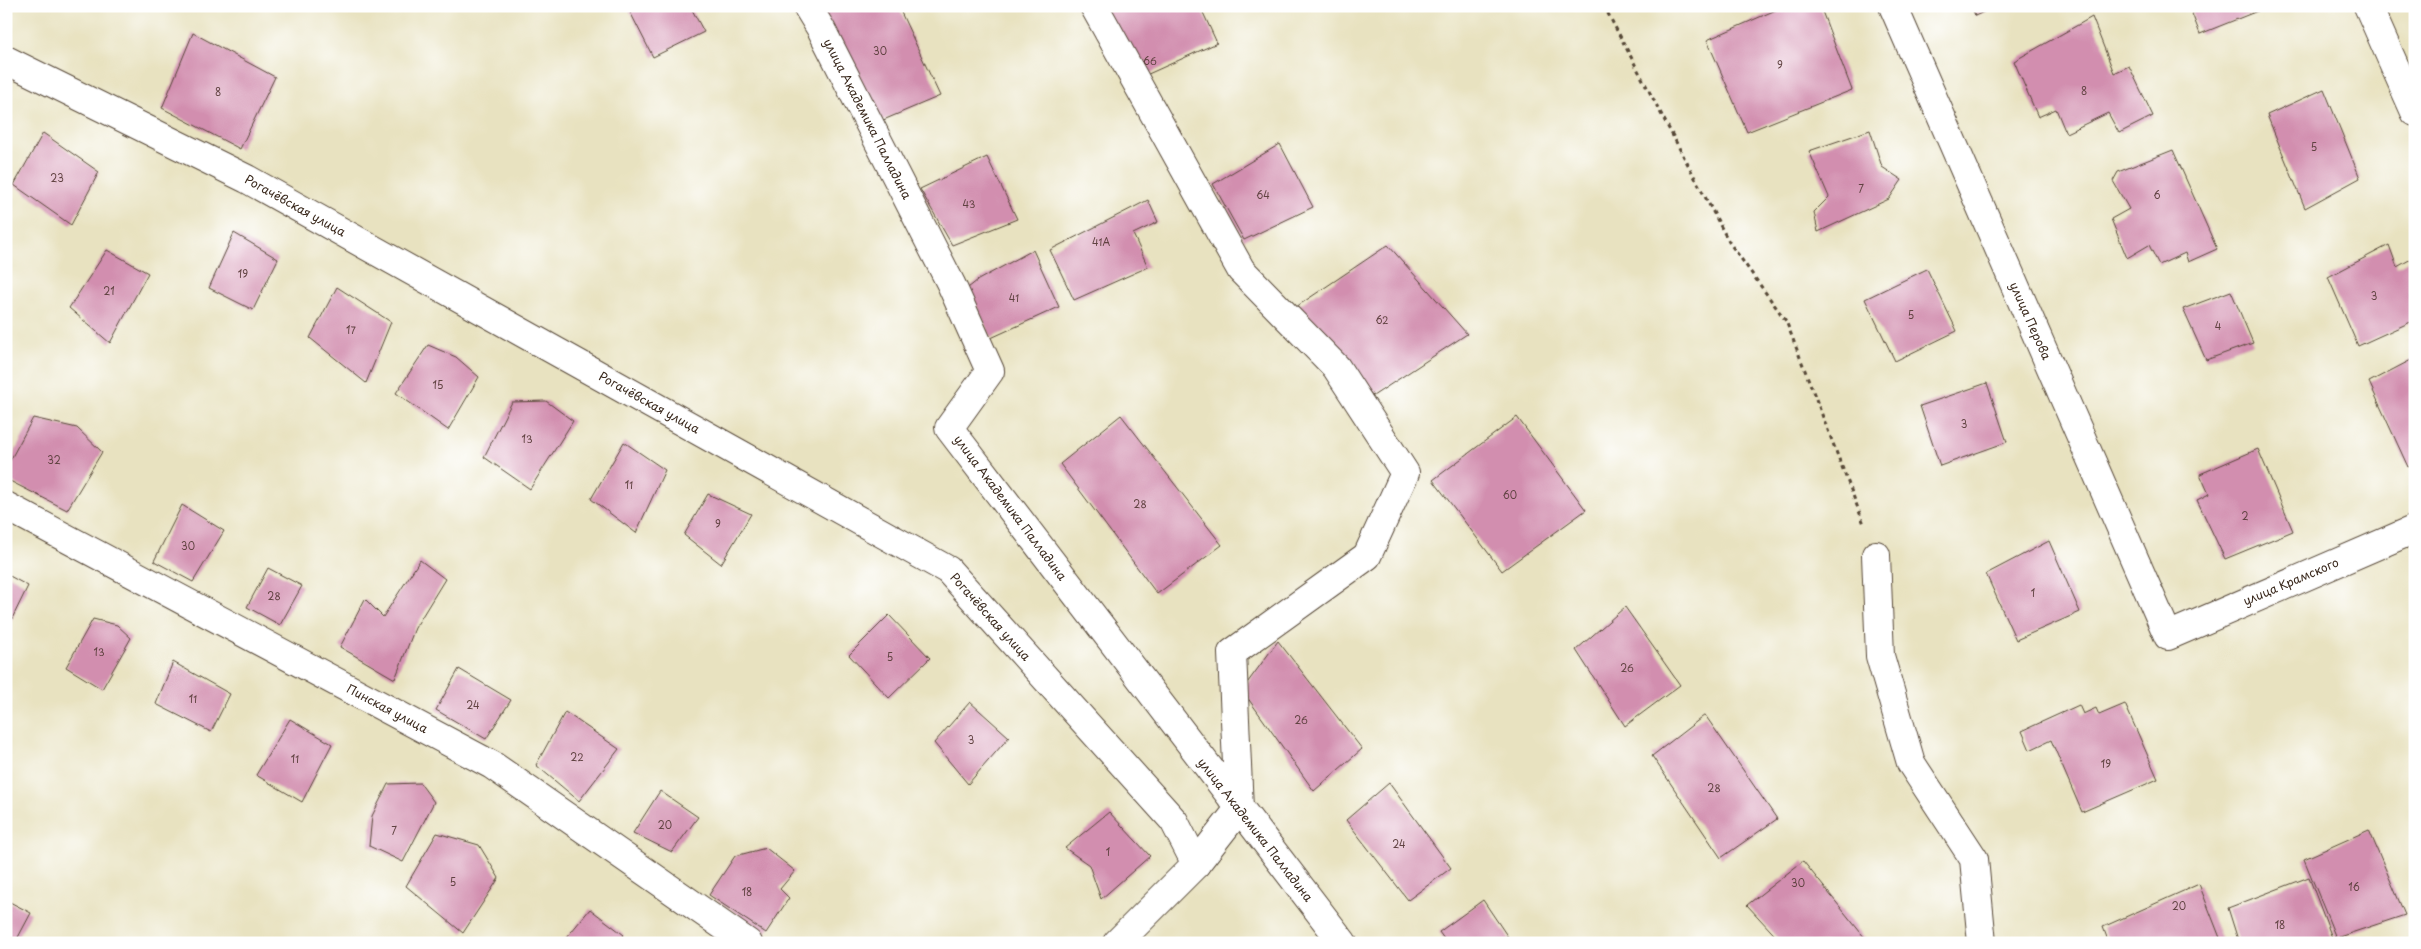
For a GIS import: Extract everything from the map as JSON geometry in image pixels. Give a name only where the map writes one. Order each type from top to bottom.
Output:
[{"type":"street","name":"улица Академика Палладина","points":[[807,6],[821,29],[951,284],[990,371],[949,428],[1239,810],[1343,943]]},
{"type":"street","points":[[1094,6],[1241,270],[1336,367],[1405,473],[1367,556],[1232,653],[1239,810],[1196,864],[1117,943]]},
{"type":"street","name":"улица Перова","points":[[1893,6],[2168,636]]},
{"type":"street","points":[[2368,6],[2415,112]]},
{"type":"street","name":"Рогачёвская улица","points":[[6,60],[247,179],[948,570],[1174,821],[1196,864]]},
{"type":"street","name":"Пинская улица","points":[[6,506],[492,765],[748,943]]},
{"type":"street","name":"улица Крамского","points":[[2168,636],[2415,529]]},
{"type":"street","points":[[1876,555],[1880,656],[1911,763],[1974,860],[1982,943]]},
{"type":"path","points":[[1604,6],[1729,242],[1786,321],[1876,555]]},
{"type":"building","points":[[627,6],[690,6],[704,32],[653,57]]},
{"type":"building","points":[[817,6],[898,6],[940,96],[881,121]]},
{"type":"building","points":[[1113,6],[1200,6],[1217,43],[1135,80],[1100,17]]},
{"type":"building","points":[[1785,6],[1820,6],[1852,90],[1747,132],[1707,40]]},
{"type":"building","points":[[1972,6],[1996,6],[1975,16]]},
{"type":"building","points":[[2189,6],[2264,6],[2265,8],[2200,34]]},
{"type":"building","points":[[2407,6],[2415,6],[2415,18]]},
{"type":"building","points":[[2092,17],[2114,73],[2129,66],[2153,116],[2119,133],[2108,113],[2066,133],[2056,109],[2038,117],[2014,61]]},
{"type":"building","points":[[193,33],[275,77],[240,149],[162,108]]},
{"type":"building","points":[[2324,89],[2360,178],[2305,208],[2267,115]]},
{"type":"building","points":[[1870,130],[1882,167],[1902,180],[1889,199],[1818,232],[1814,212],[1829,197],[1809,151]]},
{"type":"building","points":[[43,133],[99,172],[71,225],[14,185]]},
{"type":"building","points":[[1280,144],[1313,207],[1244,240],[1213,184]]},
{"type":"building","points":[[2173,150],[2217,249],[2188,262],[2185,253],[2159,265],[2149,245],[2127,258],[2111,219],[2129,209],[2113,181],[2118,172]]},
{"type":"building","points":[[987,157],[1017,219],[952,245],[920,189]]},
{"type":"building","points":[[1148,200],[1158,222],[1133,234],[1148,267],[1074,300],[1050,250]]},
{"type":"building","points":[[234,233],[278,259],[253,310],[209,288]]},
{"type":"building","points":[[1388,245],[1467,334],[1373,396],[1296,307]]},
{"type":"building","points":[[2389,245],[2397,267],[2411,259],[2415,267],[2415,294],[2410,297],[2415,310],[2415,320],[2358,346],[2328,277]]},
{"type":"building","points":[[107,250],[148,273],[110,343],[69,308]]},
{"type":"building","points":[[1033,250],[1059,307],[991,338],[968,288],[978,280]]},
{"type":"building","points":[[1927,269],[1957,331],[1895,361],[1865,299]]},
{"type":"building","points":[[337,287],[391,322],[366,383],[310,338]]},
{"type":"building","points":[[2231,291],[2253,343],[2206,360],[2183,309]]},
{"type":"building","points":[[428,345],[456,357],[479,377],[448,430],[396,393]]},
{"type":"building","points":[[2415,358],[2415,464],[2408,467],[2369,382]]},
{"type":"building","points":[[1987,383],[2007,442],[1940,466],[1920,406]]},
{"type":"building","points":[[546,401],[573,421],[530,489],[484,457],[512,402]]},
{"type":"building","points":[[1121,415],[1222,545],[1157,594],[1060,464]]},
{"type":"building","points":[[1517,417],[1586,510],[1502,571],[1433,480]]},
{"type":"building","points":[[33,418],[77,428],[102,452],[67,510],[6,479],[6,468]]},
{"type":"building","points":[[624,442],[665,470],[636,533],[591,499]]},
{"type":"building","points":[[2258,449],[2293,531],[2225,559],[2197,500],[2209,494],[2200,474]]},
{"type":"building","points":[[708,494],[751,514],[721,564],[684,535]]},
{"type":"building","points":[[182,505],[224,531],[193,582],[154,561]]},
{"type":"building","points":[[2049,541],[2080,612],[2016,640],[1986,574]]},
{"type":"building","points":[[420,560],[445,579],[415,628],[395,679],[340,647],[365,599],[383,617]]},
{"type":"building","points":[[268,568],[302,586],[280,625],[247,607]]},
{"type":"building","points":[[6,574],[28,586],[6,631]]},
{"type":"building","points":[[1625,607],[1680,685],[1625,726],[1576,650]]},
{"type":"building","points":[[889,615],[930,658],[889,698],[849,655]]},
{"type":"building","points":[[93,619],[117,625],[131,638],[102,689],[66,667]]},
{"type":"building","points":[[1278,641],[1362,749],[1314,791],[1242,690]]},
{"type":"building","points":[[173,662],[230,694],[211,732],[156,704]]},
{"type":"building","points":[[459,669],[511,700],[486,739],[436,710]]},
{"type":"building","points":[[970,702],[1009,737],[968,784],[934,743]]},
{"type":"building","points":[[2125,704],[2158,779],[2082,812],[2051,740],[2030,750],[2022,731],[2079,705],[2083,714],[2096,708],[2099,715]]},
{"type":"building","points":[[565,712],[619,749],[579,801],[536,765]]},
{"type":"building","points":[[1705,715],[1777,819],[1721,858],[1652,756]]},
{"type":"building","points":[[290,719],[332,744],[302,802],[256,775]]},
{"type":"building","points":[[420,783],[434,802],[403,862],[369,846],[372,816],[388,784]]},
{"type":"building","points":[[1389,783],[1451,868],[1408,900],[1346,820]]},
{"type":"building","points":[[660,791],[698,817],[672,852],[633,833]]},
{"type":"building","points":[[1109,812],[1150,856],[1101,899],[1089,865],[1065,848]]},
{"type":"building","points":[[2369,830],[2405,915],[2336,938],[2304,859]]},
{"type":"building","points":[[437,833],[479,845],[499,878],[463,933],[406,886]]},
{"type":"building","points":[[766,848],[795,871],[780,889],[789,898],[766,933],[709,895],[735,856]]},
{"type":"building","points":[[1803,861],[1869,943],[1782,943],[1747,905]]},
{"type":"building","points":[[2309,877],[2334,943],[2239,943],[2228,908]]},
{"type":"building","points":[[2199,884],[2222,943],[2109,943],[2103,927]]},
{"type":"building","points":[[6,900],[31,913],[15,943],[6,943]]},
{"type":"building","points":[[1483,900],[1512,943],[1447,943],[1439,932]]},
{"type":"building","points":[[590,909],[624,935],[618,943],[562,943]]}]
